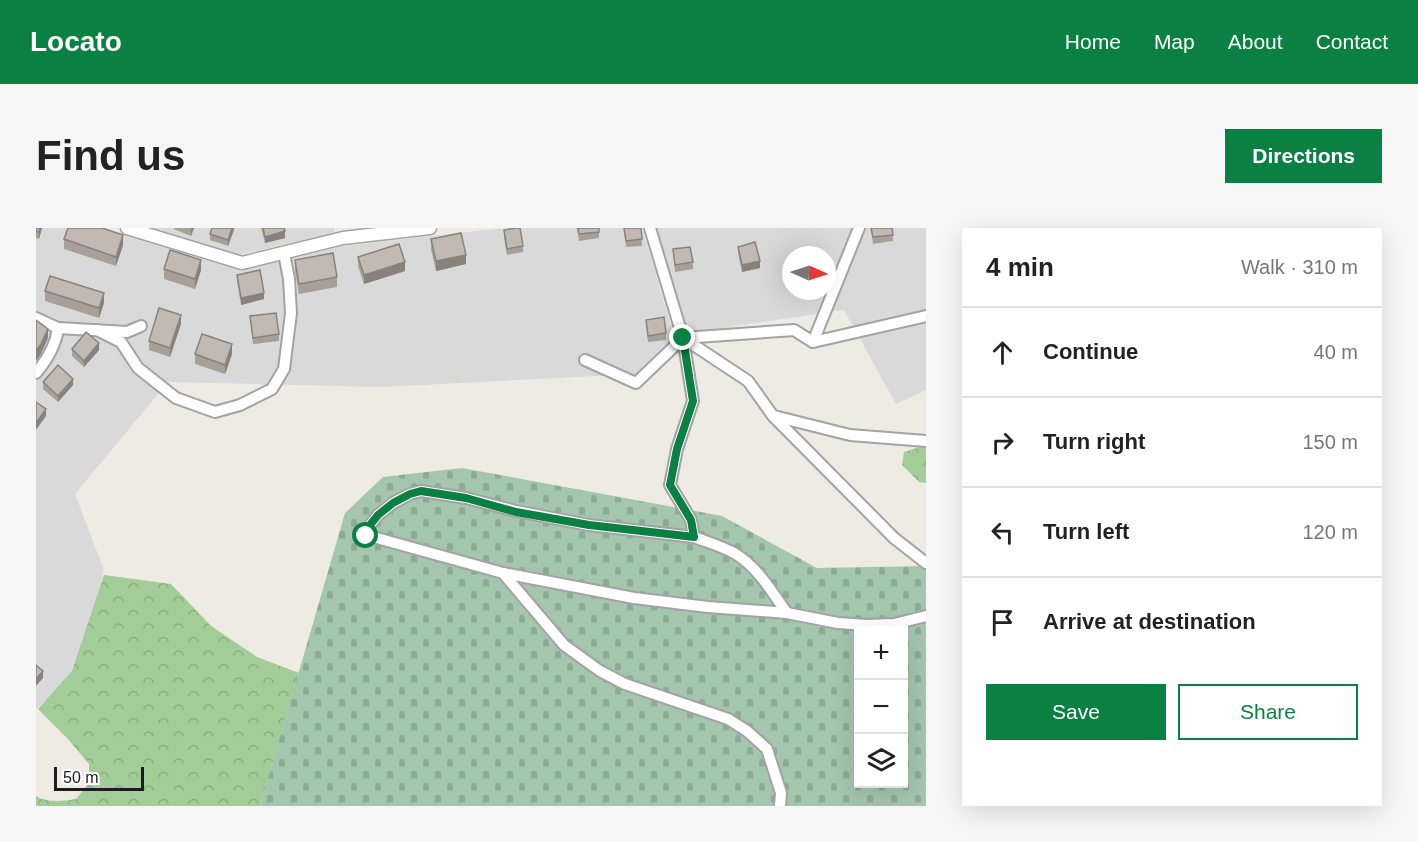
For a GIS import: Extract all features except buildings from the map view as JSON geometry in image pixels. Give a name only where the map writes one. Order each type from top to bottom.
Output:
[{"type":"street","points":[[127,228],[242,263],[284,253],[343,233],[430,228]]},
{"type":"street","points":[[650,228],[683,338],[693,401],[677,449],[670,485],[691,520],[694,537]]},
{"type":"street","points":[[813,342],[859,228]]},
{"type":"street","points":[[97,330],[121,342],[138,368],[176,398],[215,412],[240,405],[272,389],[284,369],[291,313],[289,279],[284,253]]},
{"type":"street","points":[[585,360],[636,383],[683,338],[794,330],[813,342],[926,316]]},
{"type":"street","points":[[36,318],[58,328],[127,332],[141,327]]},
{"type":"street","points":[[36,373],[56,341],[58,328]]},
{"type":"street","points":[[683,338],[748,381],[773,416],[894,538],[926,563]]},
{"type":"street","points":[[773,416],[850,435],[926,441]]},
{"type":"street","points":[[786,614],[762,577],[751,565],[733,552],[694,537],[589,525],[516,512],[466,498],[421,491],[393,503],[378,515],[370,525],[366,536],[503,573],[634,598],[867,625],[894,624],[926,616]]},
{"type":"street","points":[[503,573],[564,645],[600,671],[625,684],[728,719],[747,731],[767,749],[781,793],[780,806]]},
{"type":"shaded area","points":[[36,228],[100,228],[241,271],[344,246],[476,231],[511,228],[642,228],[674,336],[636,374],[381,387],[168,382],[75,494],[104,570],[77,675],[36,709]]},
{"type":"shaded area","points":[[147,228],[334,228],[335,232],[239,255]]},
{"type":"shaded area","points":[[657,228],[926,228],[926,390],[896,404],[844,310],[688,333]]},
{"type":"green space","points":[[926,445],[926,483],[919,482],[902,465],[904,452]]},
{"type":"green space","points":[[462,468],[722,516],[817,568],[926,566],[926,806],[260,806],[345,513],[383,477]]},
{"type":"green space","points":[[104,575],[171,584],[211,626],[257,657],[299,673],[260,806],[36,806],[36,796],[50,801],[76,799],[89,783],[89,764],[38,709],[72,671]]},
{"type":"route","points":[[366,536],[370,525],[378,515],[393,503],[421,491],[466,498],[516,512],[589,525],[694,537],[691,520],[670,485],[677,449],[693,401],[683,338]]}]
